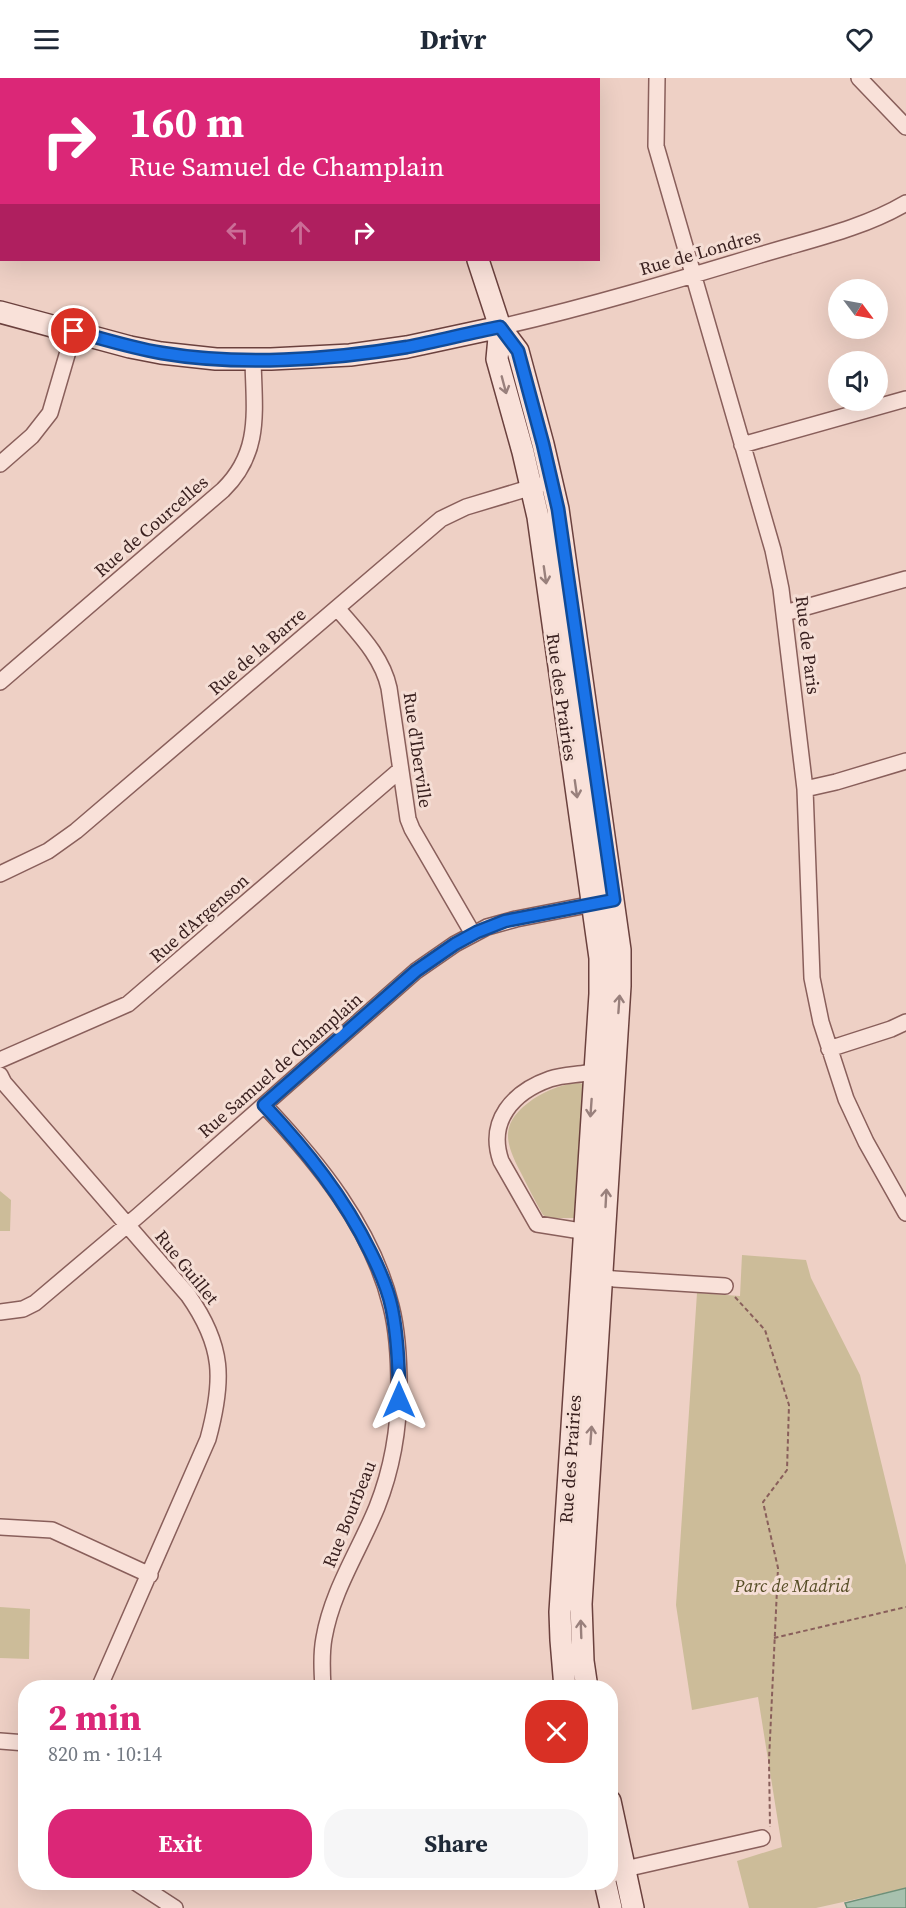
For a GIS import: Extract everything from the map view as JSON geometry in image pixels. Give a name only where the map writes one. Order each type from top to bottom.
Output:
[{"type":"street","name":"Rue de Paris","points":[[657,78],[656,146],[773,550],[785,613],[805,789],[812,978],[829,1048],[850,1108],[906,1214]]},
{"type":"street","points":[[860,78],[906,127]]},
{"type":"street","name":"Rue de Londres","points":[[500,327],[693,275],[854,227],[906,203]]},
{"type":"street","name":"Rue des Prairies","points":[[478,261],[500,327],[518,351],[558,509],[614,900],[621,966],[604,1072],[594,1231],[580,1604],[586,1680]]},
{"type":"street","points":[[0,312],[161,353],[205,359],[253,360],[360,354],[407,347],[500,327]]},
{"type":"street","name":"Rue des Prairies","points":[[500,327],[497,359],[538,517],[600,958],[604,1072]]},
{"type":"street","points":[[0,464],[32,436],[50,413],[74,331]]},
{"type":"street","name":"Rue de Courcelles","points":[[0,682],[223,490],[238,473],[248,454],[253,433],[253,360]]},
{"type":"street","points":[[742,445],[906,399]]},
{"type":"street","name":"Rue de la Barre","points":[[0,874],[48,851],[76,831],[434,524],[466,507],[525,490],[531,486],[552,483]]},
{"type":"street","points":[[785,613],[906,579]]},
{"type":"street","name":"Rue d'Iberville","points":[[337,608],[373,651],[383,669],[389,688],[405,808],[412,829],[473,934]]},
{"type":"street","points":[[805,789],[906,761]]},
{"type":"street","name":"Rue d'Argenson","points":[[0,1060],[129,1004],[400,770]]},
{"type":"street","name":"Rue Samuel de Champlain","points":[[0,1312],[23,1309],[35,1303],[416,971],[441,952],[473,934],[505,921],[614,900]]},
{"type":"street","points":[[829,1048],[891,1029],[906,1022]]},
{"type":"street","points":[[594,1231],[537,1224],[501,1161],[497,1134],[505,1110],[524,1092],[549,1080],[604,1072]]},
{"type":"street","name":"Rue Guillet","points":[[0,1075],[4,1083],[188,1295],[199,1310],[214,1346],[219,1371],[217,1400],[208,1439],[103,1680]]},
{"type":"street","name":"Rue Bourbeau","points":[[264,1105],[318,1166],[354,1221],[385,1286],[398,1351],[399,1400],[392,1458],[378,1506],[343,1580],[327,1623],[322,1657],[323,1680]]},
{"type":"street","points":[[592,1275],[614,1279],[725,1286]]},
{"type":"street","name":"Rue des Prairies","points":[[564,1680],[560,1611],[592,1275]]},
{"type":"street","points":[[0,1527],[52,1530],[150,1575]]},
{"type":"street","points":[[0,1741],[18,1742]]},
{"type":"street","points":[[633,1908],[618,1872],[766,1835]]},
{"type":"street","points":[[147,1890],[175,1908]]},
{"type":"street","points":[[607,1890],[611,1908]]},
{"type":"path","points":[[725,1286],[765,1330],[789,1405],[787,1470],[763,1502],[777,1568],[766,1835]]},
{"type":"path","points":[[774,1638],[906,1607]]},
{"type":"green space","points":[[575,1083],[586,1084],[577,1218],[549,1218],[543,1215],[516,1163],[509,1144],[509,1127],[519,1111],[533,1099],[550,1090]]},
{"type":"green space","points":[[0,1191],[11,1200],[10,1231],[0,1231]]},
{"type":"green space","name":"Parc de Madrid","points":[[742,1255],[806,1260],[811,1278],[860,1375],[906,1565],[906,1888],[816,1908],[749,1908],[737,1861],[782,1847],[758,1697],[692,1710],[676,1605],[697,1293],[740,1296]]},
{"type":"green space","points":[[0,1607],[30,1609],[29,1659],[0,1658]]},
{"type":"shaded area","points":[[906,1888],[906,1908],[847,1908],[845,1903]]},
{"type":"route","points":[[74,331],[161,353],[205,359],[253,360],[332,357],[370,352],[407,347],[500,327],[518,351],[558,509],[614,900],[505,921],[487,927],[441,952],[416,971],[264,1105],[318,1166],[343,1201],[376,1264],[385,1286],[395,1329],[399,1400]]}]
